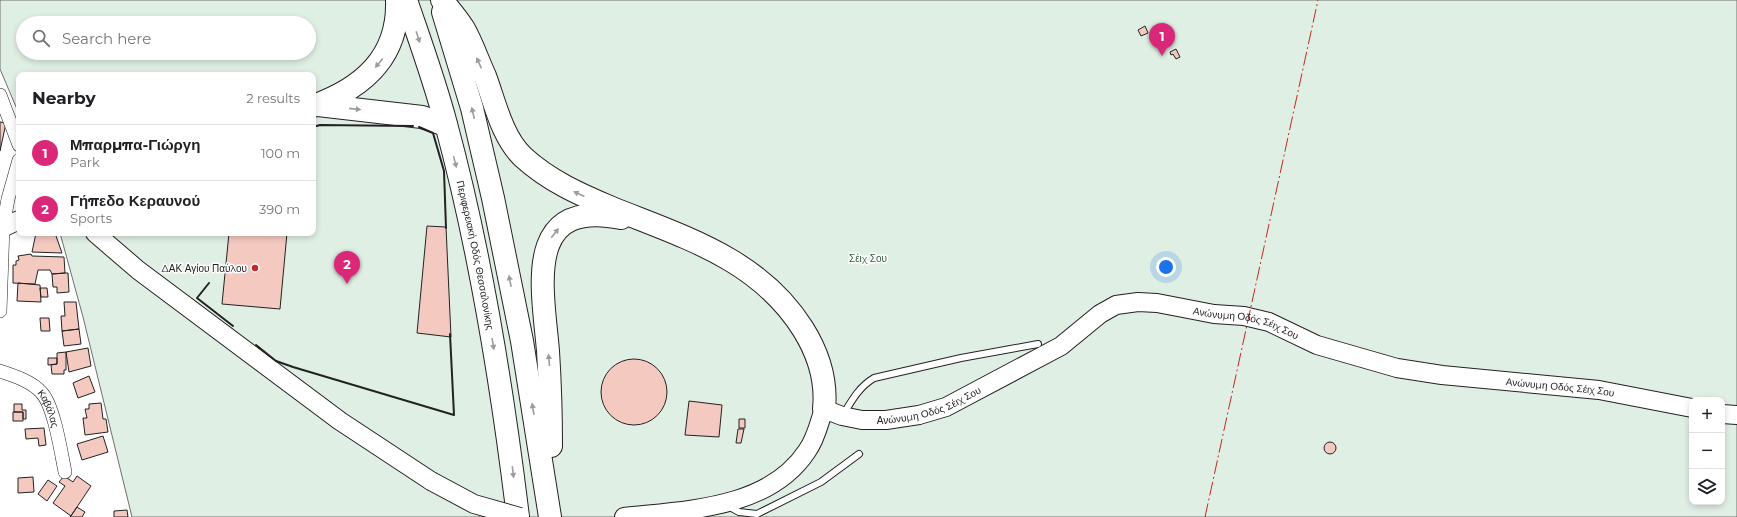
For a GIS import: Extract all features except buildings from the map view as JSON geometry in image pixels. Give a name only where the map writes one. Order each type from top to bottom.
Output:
[{"type":"highway","points":[[316,106],[358,83],[383,58],[393,36],[397,0]]},
{"type":"highway","name":"Περιφερειακή Οδός Θεσσαλονίκης","points":[[406,0],[446,124],[484,285],[509,438],[519,517]]},
{"type":"highway","points":[[441,0],[464,29],[484,74],[503,127],[523,157],[561,185],[724,256],[748,270],[768,285],[797,320],[815,351],[822,376],[825,398],[833,413]]},
{"type":"highway","points":[[441,0],[472,108],[493,198],[522,341],[549,514]]},
{"type":"highway","points":[[316,106],[422,116],[446,124]]},
{"type":"highway","points":[[549,514],[551,477],[549,369],[543,289],[543,266],[545,251],[552,237],[559,228],[568,221],[582,216],[614,216],[654,225]]},
{"type":"street","points":[[0,95],[16,137]]},
{"type":"street","points":[[0,310],[8,199],[16,171]]},
{"type":"street","points":[[98,236],[138,270],[334,416],[431,481],[474,504],[519,517]]},
{"type":"street","name":"Ανώνυμη Οδός Σέιχ Σου","points":[[833,413],[862,420],[886,420],[920,415],[946,408],[1061,346],[1100,314],[1116,305],[1138,302],[1157,303],[1214,314],[1244,316],[1269,322],[1317,345],[1397,368],[1456,377],[1600,390],[1689,407]]},
{"type":"street","name":"Καβάλας","points":[[0,371],[22,379],[41,391],[45,396],[54,423],[65,472]]},
{"type":"street","points":[[624,517],[724,503],[753,494],[780,480],[799,462],[833,413]]},
{"type":"street","points":[[1725,414],[1737,415]]},
{"type":"lane","points":[[833,413],[866,383],[874,378],[961,358],[1038,344]]},
{"type":"lane","points":[[724,503],[739,512],[757,514],[821,482],[859,454]]},
{"type":"green space","name":"Σέιχ Σου","points":[[0,0],[1737,0],[1737,517],[132,517],[83,317],[61,236],[316,236],[316,72],[16,72],[16,107],[0,69]]},
{"type":"wall","points":[[316,126],[413,126]]},
{"type":"wall","points":[[419,127],[433,133],[444,171],[446,228]]},
{"type":"wall","points":[[209,283],[197,298],[233,326]]},
{"type":"wall","points":[[256,345],[276,361],[454,415],[450,334]]},
{"type":"power","points":[[1205,517],[1318,0]]},
{"type":"place","name":"Μπαρμπα-Γιώργη","points":[[1162,56]]},
{"type":"place","name":"ΔΑΚ Αγίου Παύλου","points":[[255,268]]},
{"type":"place","name":"Γήπεδο Κεραυνού","points":[[347,284]]}]
